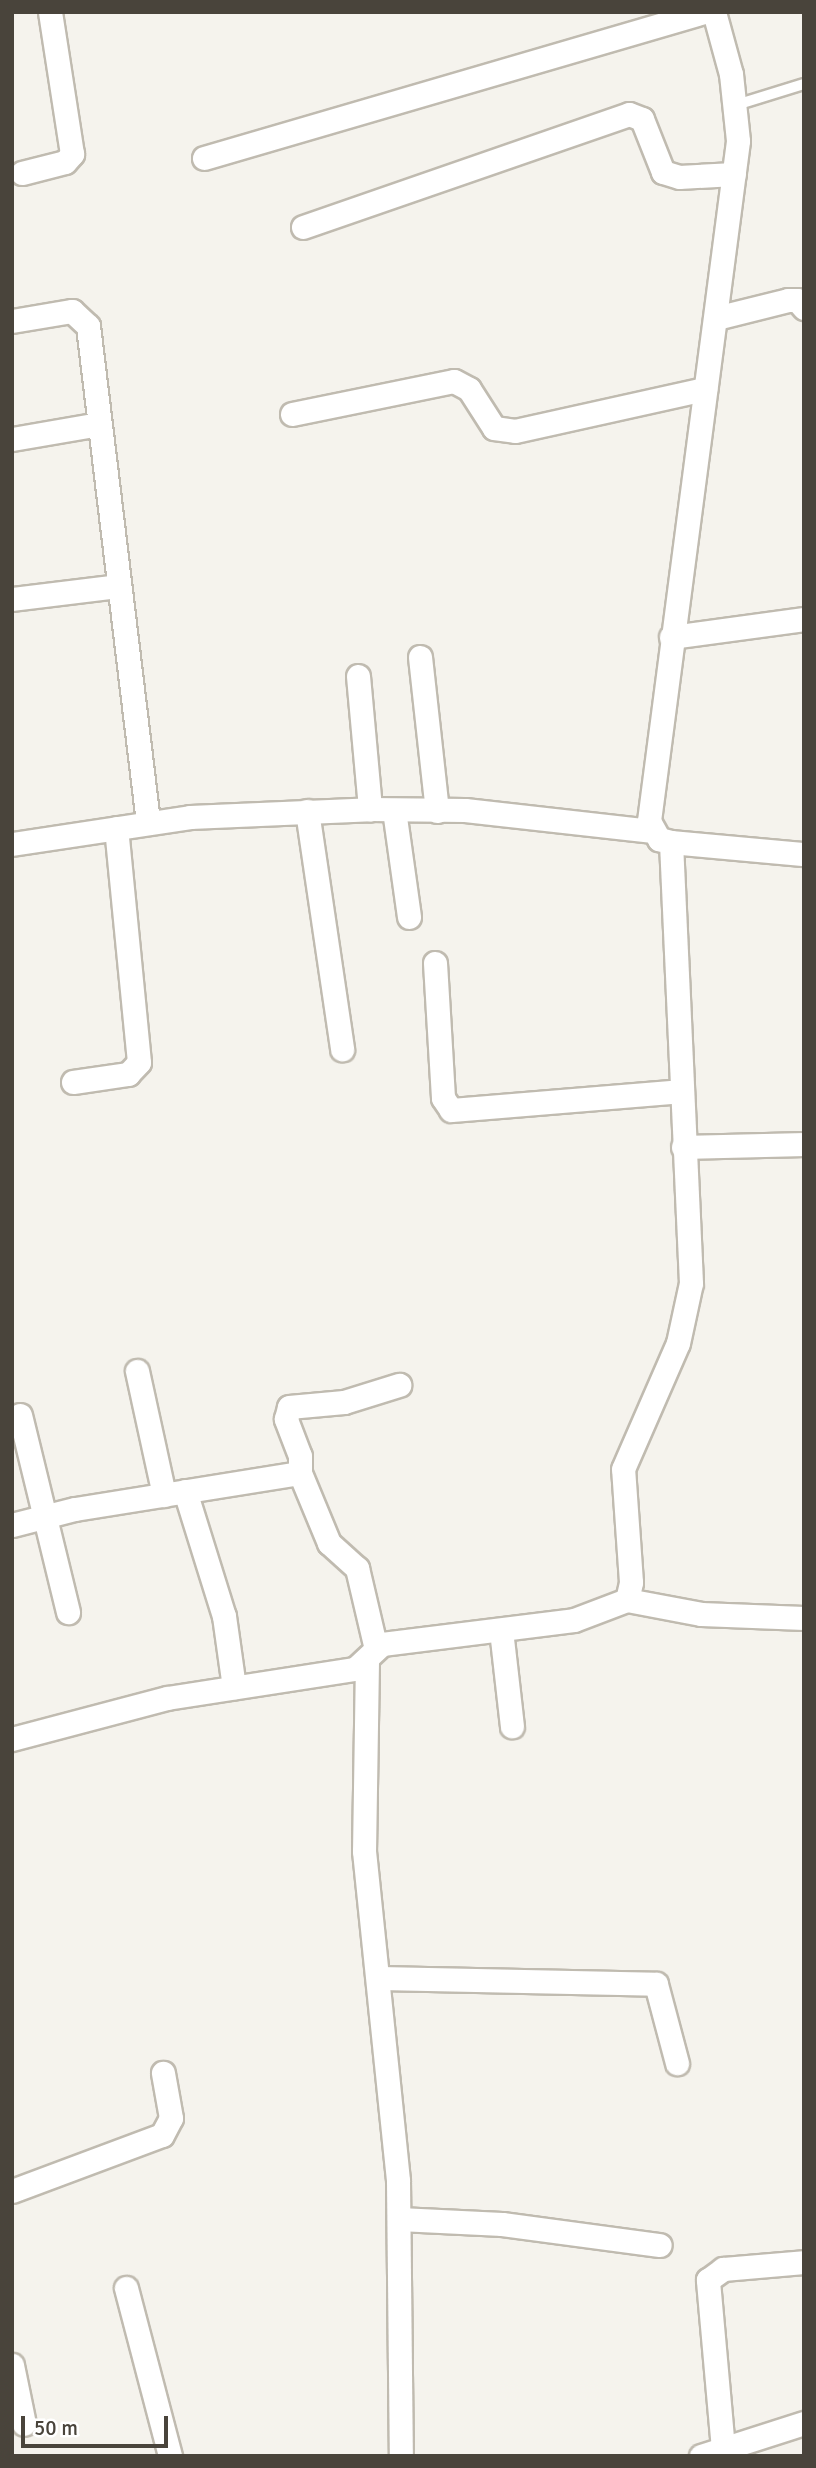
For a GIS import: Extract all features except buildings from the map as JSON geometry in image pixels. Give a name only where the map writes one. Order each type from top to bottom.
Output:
[{"type":"street","points":[[22,173],[65,162],[72,154],[50,12]]},
{"type":"street","points":[[204,158],[704,12]]},
{"type":"street","points":[[627,1600],[631,1582],[623,1469],[669,1366],[689,1301],[680,1091],[661,837],[650,804],[734,174],[736,105],[714,12]]},
{"type":"street","points":[[303,227],[629,114],[642,119],[663,172],[678,177],[734,174]]},
{"type":"street","points":[[716,318],[788,300],[797,300],[804,308]]},
{"type":"street","points":[[12,321],[72,311],[85,319],[148,822]]},
{"type":"street","points":[[292,414],[454,381],[469,389],[494,428],[515,431],[705,389]]},
{"type":"street","points":[[12,439],[99,424]]},
{"type":"street","points":[[12,599],[118,586]]},
{"type":"street","points":[[671,637],[804,620]]},
{"type":"street","points":[[420,657],[437,811]]},
{"type":"street","points":[[358,676],[370,809]]},
{"type":"street","points":[[18,841],[148,822],[370,809],[506,814],[661,837],[804,854]]},
{"type":"street","points":[[394,810],[409,917]]},
{"type":"street","points":[[307,811],[342,1049]]},
{"type":"street","points":[[73,1082],[128,1074],[139,1062],[116,828]]},
{"type":"street","points":[[435,963],[443,1098],[451,1110],[680,1091]]},
{"type":"street","points":[[683,1147],[804,1144]]},
{"type":"street","points":[[137,1371],[175,1493],[224,1616],[234,1686]]},
{"type":"street","points":[[398,1385],[344,1402],[289,1408],[286,1419],[300,1456],[300,1473],[329,1543],[357,1568],[371,1655],[365,1851],[379,1978],[399,2219],[401,2456]]},
{"type":"street","points":[[20,1415],[21,1456],[47,1516],[68,1612]]},
{"type":"street","points":[[12,1525],[47,1516],[300,1473]]},
{"type":"street","points":[[12,1739],[167,1698],[344,1671],[392,1642],[574,1620],[627,1600],[701,1615],[804,1618]]},
{"type":"street","points":[[502,1630],[512,1726]]},
{"type":"street","points":[[379,1978],[656,1984],[677,2063]]},
{"type":"street","points":[[12,2190],[162,2135],[171,2118],[163,2073]]},
{"type":"street","points":[[399,2219],[502,2224],[660,2245]]},
{"type":"street","points":[[723,2449],[708,2280],[723,2269],[804,2262]]},
{"type":"street","points":[[126,2288],[170,2456]]},
{"type":"street","points":[[12,2365],[24,2424]]},
{"type":"street","points":[[701,2456],[804,2423]]},
{"type":"lane","points":[[736,105],[804,84]]}]
